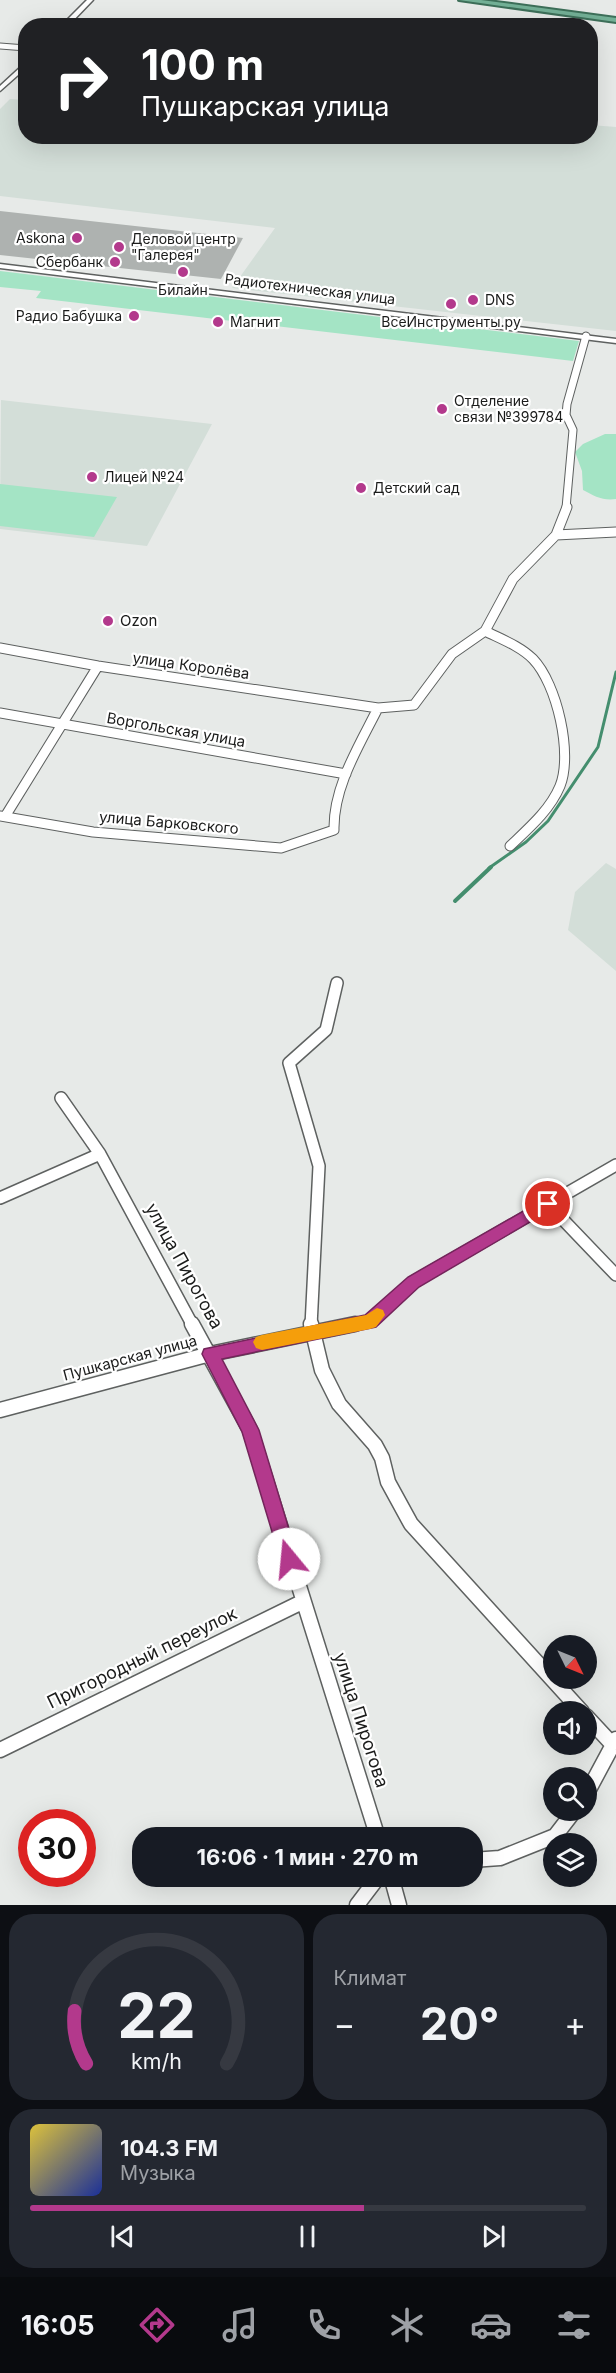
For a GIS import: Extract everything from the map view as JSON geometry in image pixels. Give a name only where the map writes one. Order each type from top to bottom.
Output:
[{"type":"highway","points":[[463,0],[616,20]]},
{"type":"street","points":[[72,18],[90,0]]},
{"type":"street","points":[[0,46],[18,47]]},
{"type":"street","points":[[0,89],[18,72]]},
{"type":"street","name":"Радиотехническая улица","points":[[0,266],[616,341]]},
{"type":"street","points":[[346,774],[378,708],[414,705],[452,654],[485,631],[513,579],[556,535],[568,504],[573,430],[566,415],[567,404],[586,336]]},
{"type":"street","points":[[556,535],[616,532]]},
{"type":"street","points":[[485,631],[531,657],[545,674],[565,733],[567,766],[559,791],[545,814],[510,846]]},
{"type":"street","name":"улица Королёва","points":[[0,648],[98,666],[378,708]]},
{"type":"street","points":[[3,815],[98,666]]},
{"type":"street","name":"Воргольская улица","points":[[0,713],[181,747],[346,774]]},
{"type":"street","name":"улица Барковского","points":[[3,815],[93,832],[281,848],[334,830],[332,819],[346,774]]},
{"type":"street","points":[[338,983],[326,1030],[289,1063],[319,1166],[310,1331],[322,1370],[339,1404],[375,1445],[382,1458],[388,1482],[411,1524],[572,1701]]},
{"type":"street","name":"улица Пирогова","points":[[61,1098],[100,1154],[250,1430],[302,1602],[374,1827]]},
{"type":"street","points":[[0,1198],[100,1154]]},
{"type":"street","name":"Пушкарская улица","points":[[0,1410],[210,1354],[310,1331],[370,1321],[413,1282],[616,1165]]},
{"type":"street","points":[[548,1204],[616,1275]]},
{"type":"street","name":"Пригородный переулок","points":[[0,1750],[302,1602]]},
{"type":"street","points":[[597,1726],[614,1742],[597,1774]]},
{"type":"street","points":[[483,1859],[500,1858],[555,1836],[566,1821]]},
{"type":"street","points":[[357,1905],[371,1887]]},
{"type":"street","points":[[394,1887],[399,1905]]},
{"type":"shaded area","points":[[10,99],[18,100],[18,144],[598,144],[598,126],[616,127],[616,331],[232,288],[275,228],[0,196],[0,109]]},
{"type":"shaded area","name":"Лицей №24","points":[[1,400],[212,424],[147,546],[0,529]]},
{"type":"shaded area","points":[[606,863],[616,869],[616,971],[568,930],[575,892]]},
{"type":"green space","points":[[0,271],[579,341],[573,361],[36,298],[41,291],[0,287]]},
{"type":"green space","points":[[605,434],[616,434],[616,499],[603,499],[583,490],[582,471],[575,452],[583,444]]},
{"type":"green space","points":[[0,484],[117,497],[94,537],[0,526]]},
{"type":"building","name":"Деловой центр \"Галерея\"","points":[[0,211],[243,238],[221,279],[0,255]]},
{"type":"waterway","points":[[489,868],[526,842],[548,821],[598,747],[616,672]]},
{"type":"waterway","points":[[455,901],[491,867]]},
{"type":"slow traffic","points":[[262,1342],[370,1321],[377,1315]]},
{"type":"place","name":"Askona","points":[[77,238]]},
{"type":"place","name":"Деловой центр \"Галерея\"","points":[[119,247]]},
{"type":"place","name":"Сбербанк","points":[[115,262]]},
{"type":"place","name":"Билайн","points":[[183,272]]},
{"type":"place","name":"DNS","points":[[473,300]]},
{"type":"place","name":"ВсеИнструменты.ру","points":[[451,304]]},
{"type":"place","name":"Радио Бабушка","points":[[134,316]]},
{"type":"place","name":"Магнит","points":[[218,322]]},
{"type":"place","name":"Отделение связи №399784","points":[[442,409]]},
{"type":"place","name":"Лицей №24","points":[[92,477]]},
{"type":"place","name":"Детский сад","points":[[361,488]]},
{"type":"place","name":"Ozon","points":[[108,621]]},
{"type":"route","points":[[289,1559],[250,1430],[210,1354],[310,1331],[370,1321],[413,1282],[548,1204]]}]
